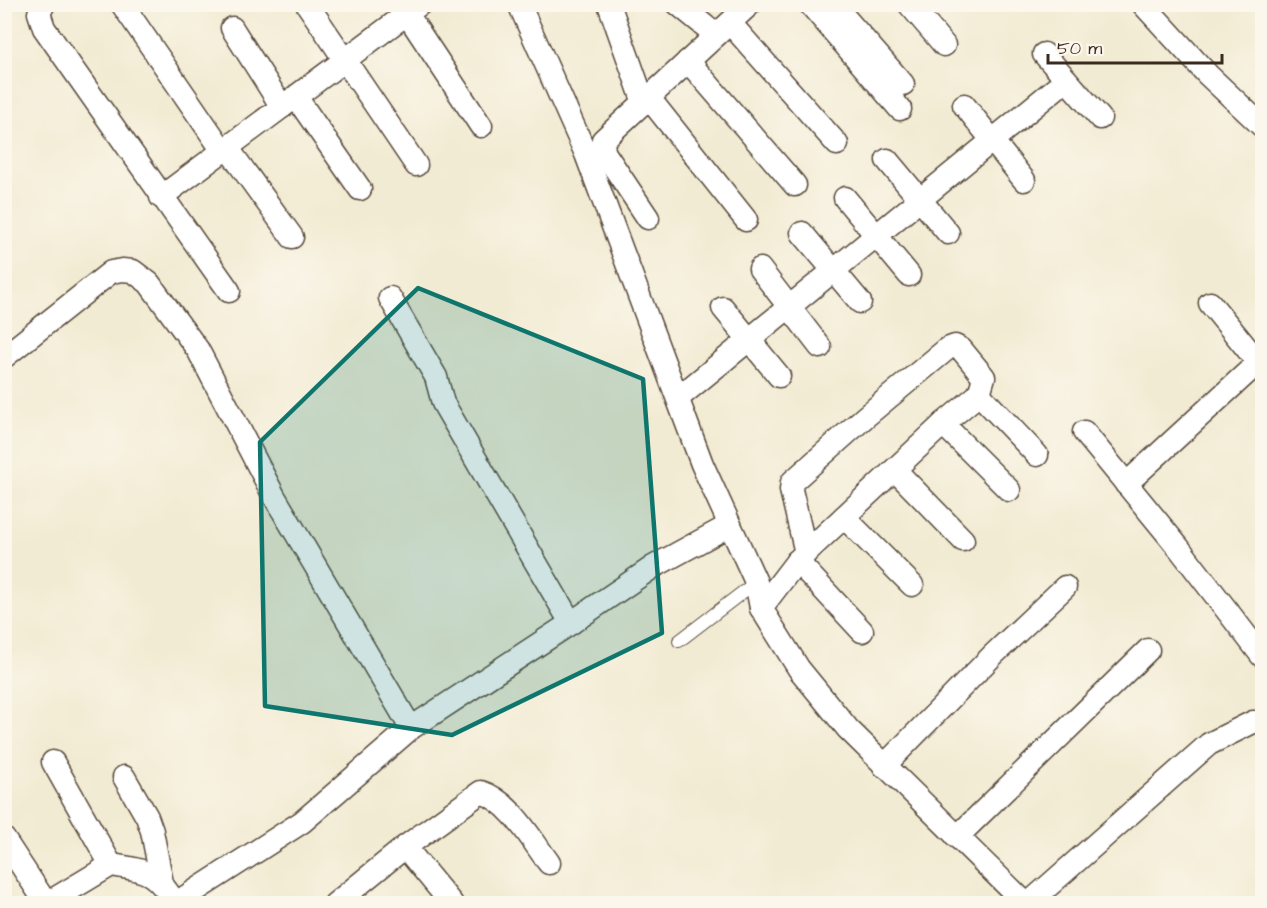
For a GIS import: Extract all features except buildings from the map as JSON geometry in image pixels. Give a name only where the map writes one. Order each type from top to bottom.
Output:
[{"type":"street","points":[[44,4],[39,13],[44,28],[229,291]]},
{"type":"street","points":[[122,4],[225,149],[292,237]]},
{"type":"street","points":[[307,4],[416,165]]},
{"type":"street","points":[[519,4],[586,154],[702,464],[756,582],[761,608],[799,669],[848,729],[957,837],[1027,903],[1209,744],[1253,722],[1263,722]]},
{"type":"street","points":[[609,4],[647,100],[746,219]]},
{"type":"street","points":[[678,4],[723,29],[837,144]]},
{"type":"street","points":[[648,218],[604,152],[603,140],[750,4]]},
{"type":"street","points":[[810,4],[900,109]]},
{"type":"street","points":[[833,4],[903,84]]},
{"type":"street","points":[[909,4],[944,45]]},
{"type":"street","points":[[1143,4],[1208,75],[1263,126]]},
{"type":"street","points":[[161,196],[413,9],[481,126]]},
{"type":"street","points":[[232,28],[360,189]]},
{"type":"street","points":[[1044,54],[1100,118]]},
{"type":"street","points":[[688,61],[795,185]]},
{"type":"street","points":[[678,398],[1066,80]]},
{"type":"street","points":[[964,105],[1024,180]]},
{"type":"street","points":[[887,160],[948,233]]},
{"type":"street","points":[[845,198],[909,275]]},
{"type":"street","points":[[802,233],[860,302]]},
{"type":"street","points":[[760,269],[820,347]]},
{"type":"street","points":[[4,357],[111,272],[122,270],[133,272],[149,284],[198,350],[274,496],[411,728]]},
{"type":"street","points":[[390,298],[436,377],[443,403],[571,623]]},
{"type":"street","points":[[1126,484],[1261,363],[1210,303]]},
{"type":"street","points":[[723,308],[780,376]]},
{"type":"street","points":[[761,608],[801,557],[943,424],[979,394],[984,377],[961,349],[955,346],[947,350],[792,482],[791,490],[801,557],[862,631]]},
{"type":"street","points":[[979,394],[1037,455]]},
{"type":"street","points":[[943,424],[1009,490]]},
{"type":"street","points":[[1084,432],[1263,656]]},
{"type":"street","points":[[895,470],[963,540]]},
{"type":"street","points":[[844,517],[912,585]]},
{"type":"street","points":[[4,839],[46,903],[111,865],[146,871],[162,883],[176,903],[302,822],[411,728],[653,567],[730,525]]},
{"type":"street","points":[[884,766],[993,655],[1065,587]]},
{"type":"street","points":[[957,837],[1148,650]]},
{"type":"street","points":[[53,762],[111,865]]},
{"type":"street","points":[[124,777],[147,817],[162,883]]},
{"type":"street","points":[[348,899],[405,847],[481,792],[505,805],[549,863]]},
{"type":"street","points":[[405,847],[452,903]]},
{"type":"lane","points":[[679,641],[756,582]]},
{"type":"highlighted area","points":[[418,288],[643,379],[662,633],[452,735],[265,706],[260,442]]}]
